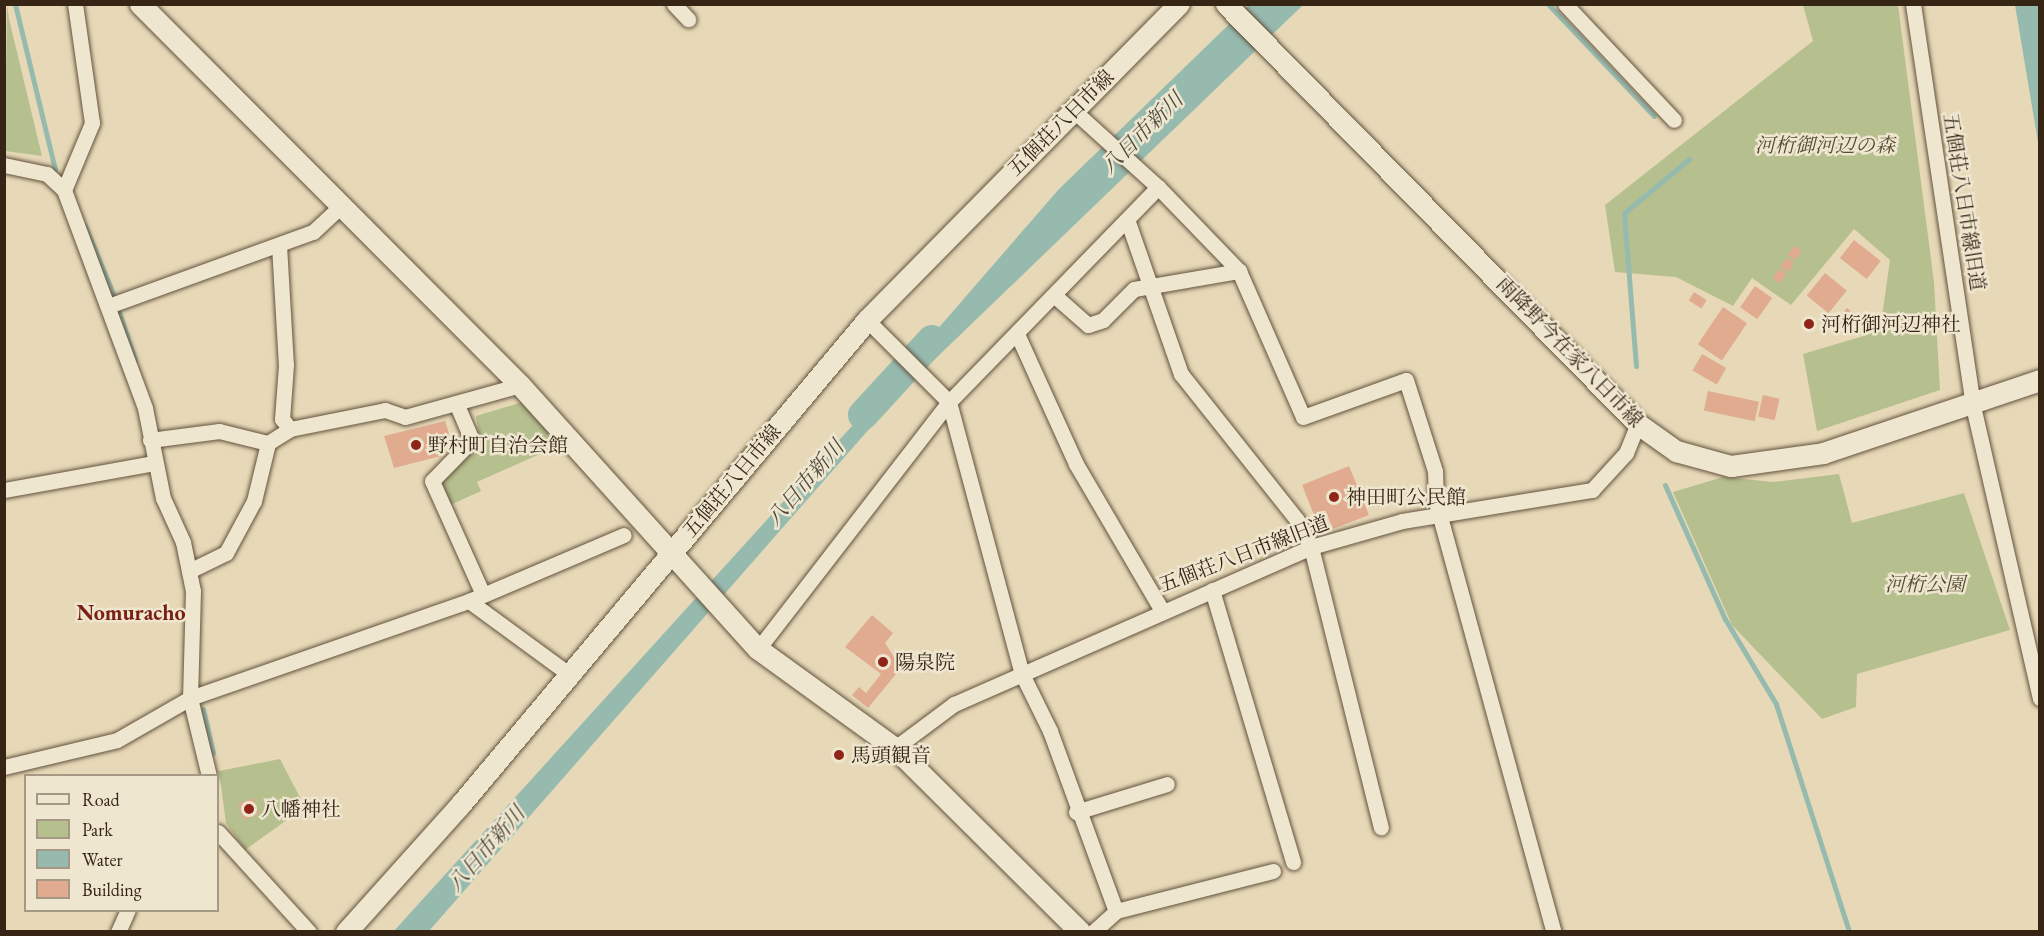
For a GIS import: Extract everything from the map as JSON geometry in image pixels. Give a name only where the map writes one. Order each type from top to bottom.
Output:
[{"type":"main road","points":[[140,4],[520,385],[672,552],[570,675],[346,932]]},
{"type":"main road","name":"五個荘八日市線","points":[[1080,932],[895,747],[758,649],[672,552],[867,320],[1179,4]]},
{"type":"main road","name":"雨降野今在家八日市線","points":[[1226,4],[1638,424],[1676,451],[1731,466],[1823,453],[1973,406],[2040,380]]},
{"type":"street","points":[[64,190],[92,123],[75,4]]},
{"type":"street","points":[[674,4],[688,19]]},
{"type":"street","points":[[1565,4],[1674,120]]},
{"type":"street","name":"五個荘八日市線旧道","points":[[1913,4],[1973,406],[2040,698]]},
{"type":"street","points":[[1073,110],[1158,187],[1239,271],[1303,417],[1406,380],[1435,471],[1440,513],[1554,932]]},
{"type":"street","points":[[4,165],[47,174],[64,190],[111,305],[157,439],[154,463],[195,569],[190,698],[209,774]]},
{"type":"street","points":[[758,649],[949,402],[1018,336],[1128,222],[1158,187]]},
{"type":"street","points":[[111,305],[313,232],[342,206]]},
{"type":"street","points":[[1128,222],[1181,374],[1297,520],[1311,547],[1381,827]]},
{"type":"street","points":[[279,245],[286,365],[282,419],[290,429]]},
{"type":"street","points":[[1055,296],[1088,325],[1103,320],[1134,290],[1239,271]]},
{"type":"street","points":[[867,320],[949,402],[1022,674],[1050,731],[1076,812],[1116,911]]},
{"type":"street","points":[[1018,336],[1076,464],[1161,609]]},
{"type":"street","points":[[195,569],[226,553],[254,501],[268,443],[290,429],[384,410],[405,417],[457,405],[520,385]]},
{"type":"street","points":[[457,405],[472,440],[432,481],[482,592]]},
{"type":"street","name":"五個荘八日市線旧道","points":[[895,747],[954,704],[1161,609],[1212,590],[1311,547],[1440,513],[1592,490],[1626,453],[1638,424]]},
{"type":"street","points":[[157,439],[219,431],[268,443]]},
{"type":"street","points":[[4,490],[154,463]]},
{"type":"street","points":[[4,767],[117,740],[190,698],[469,602],[482,592],[624,535]]},
{"type":"street","points":[[1212,590],[1293,862]]},
{"type":"street","points":[[469,602],[570,675]]},
{"type":"street","points":[[1076,812],[1167,784]]},
{"type":"street","points":[[219,833],[309,932]]},
{"type":"street","points":[[1093,932],[1116,911],[1272,871]]},
{"type":"street","points":[[118,932],[127,912]]},
{"type":"green space","points":[[7,5],[9,19],[42,156],[5,151]]},
{"type":"green space","name":"河桁御河辺の森","points":[[1803,5],[1898,5],[1934,282],[1940,390],[1817,431],[1803,354],[1880,331],[1890,260],[1854,229],[1791,305],[1752,278],[1733,306],[1676,277],[1615,272],[1605,205],[1813,41]]},
{"type":"green space","points":[[526,401],[560,445],[477,482],[481,491],[448,506],[440,484],[480,443],[476,416]]},
{"type":"green space","name":"河桁公園","points":[[1839,474],[1852,523],[1964,493],[2010,630],[1857,674],[1856,707],[1822,719],[1732,625],[1673,492],[1723,477],[1773,482]]},
{"type":"green space","points":[[280,759],[305,807],[245,850],[226,823],[219,771]]},
{"type":"water","name":"八日市新川","points":[[1249,5],[1303,5],[906,387],[429,931],[393,932],[890,384],[1059,189]]},
{"type":"water","points":[[2015,5],[2039,5],[2039,148]]},
{"type":"building","points":[[1854,240],[1881,261],[1867,279],[1840,258]]},
{"type":"building","points":[[1795,246],[1802,252],[1795,260],[1788,254]]},
{"type":"building","points":[[1787,258],[1794,263],[1788,272],[1780,266]]},
{"type":"building","points":[[1779,269],[1786,274],[1780,283],[1773,278]]},
{"type":"building","points":[[1825,273],[1847,291],[1829,313],[1807,296]]},
{"type":"building","points":[[1755,286],[1772,298],[1757,319],[1740,307]]},
{"type":"building","points":[[1694,292],[1707,300],[1701,308],[1689,300]]},
{"type":"building","points":[[1723,307],[1747,323],[1722,361],[1698,344]]},
{"type":"building","points":[[1847,308],[1860,318],[1847,334],[1834,325]]},
{"type":"building","points":[[1702,354],[1726,368],[1717,384],[1692,370]]},
{"type":"building","points":[[1708,391],[1759,402],[1755,421],[1704,411]]},
{"type":"building","points":[[1763,395],[1780,399],[1775,420],[1758,416]]},
{"type":"building","name":"野村町自治会館","points":[[445,421],[452,443],[439,447],[441,456],[394,468],[384,436]]},
{"type":"building","name":"神田町公民館","points":[[1349,466],[1369,515],[1333,529],[1325,510],[1314,515],[1302,485]]},
{"type":"building","name":"陽泉院","points":[[872,615],[893,633],[885,643],[901,668],[868,708],[852,695],[859,687],[866,693],[881,674],[845,647]]},
{"type":"building","name":"八幡神社","points":[[253,798],[259,814],[244,820],[238,804]]},
{"type":"waterway","points":[[15,4],[55,169]]},
{"type":"waterway","points":[[1548,4],[1654,116]]},
{"type":"waterway","points":[[1636,366],[1624,213],[1689,159]]},
{"type":"waterway","points":[[85,226],[114,296]]},
{"type":"waterway","points":[[119,312],[135,360]]},
{"type":"waterway","name":"八日市新川","points":[[863,415],[932,340]]},
{"type":"waterway","points":[[1665,485],[1725,619],[1776,704],[1849,932]]},
{"type":"waterway","points":[[203,709],[213,753]]},
{"type":"place","name":"河桁御河辺神社","points":[[1809,324]]},
{"type":"place","name":"野村町自治会館","points":[[416,445]]},
{"type":"place","name":"神田町公民館","points":[[1334,497]]},
{"type":"place","name":"陽泉院","points":[[883,662]]},
{"type":"place","name":"馬頭観音","points":[[839,755]]},
{"type":"place","name":"八幡神社","points":[[249,809]]},
{"type":"district","name":"Nomuracho","points":[[131,613]]}]
